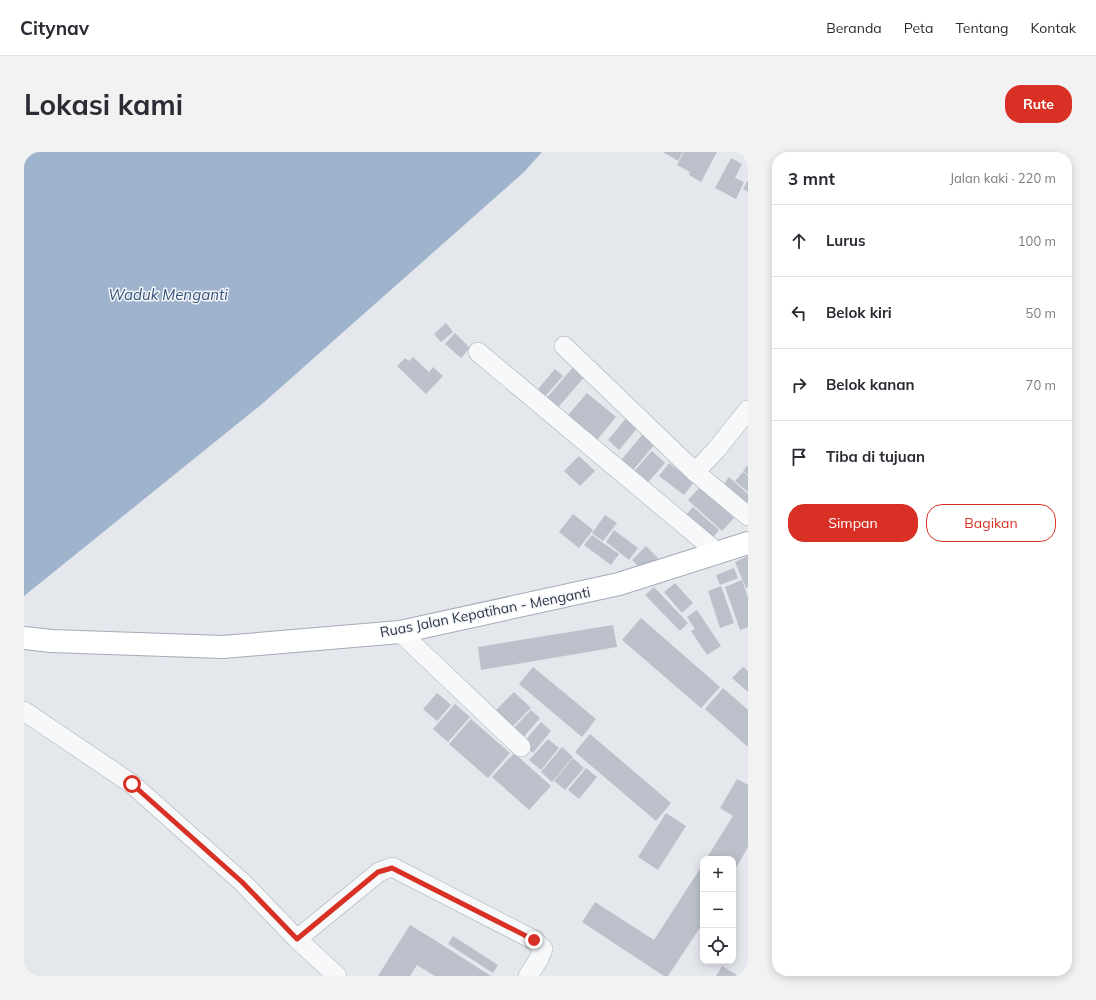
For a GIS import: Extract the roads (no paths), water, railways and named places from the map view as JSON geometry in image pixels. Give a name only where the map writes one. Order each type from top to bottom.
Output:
[{"type":"main road","name":"Ruas Jalan Kepatihan - Menganti","points":[[24,638],[51,641],[223,647],[400,632],[619,584],[748,544]]},
{"type":"street","points":[[564,346],[695,472],[748,516]]},
{"type":"street","points":[[478,352],[718,553]]},
{"type":"street","points":[[695,472],[716,450],[748,410]]},
{"type":"street","points":[[400,632],[520,748]]},
{"type":"street","points":[[24,711],[132,784],[242,882],[297,939],[337,976]]},
{"type":"street","points":[[297,939],[378,872],[392,868],[534,940],[543,949],[539,959],[528,976]]},
{"type":"water","name":"Waduk Menganti","points":[[24,152],[542,152],[524,172],[262,404],[24,596]]}]
